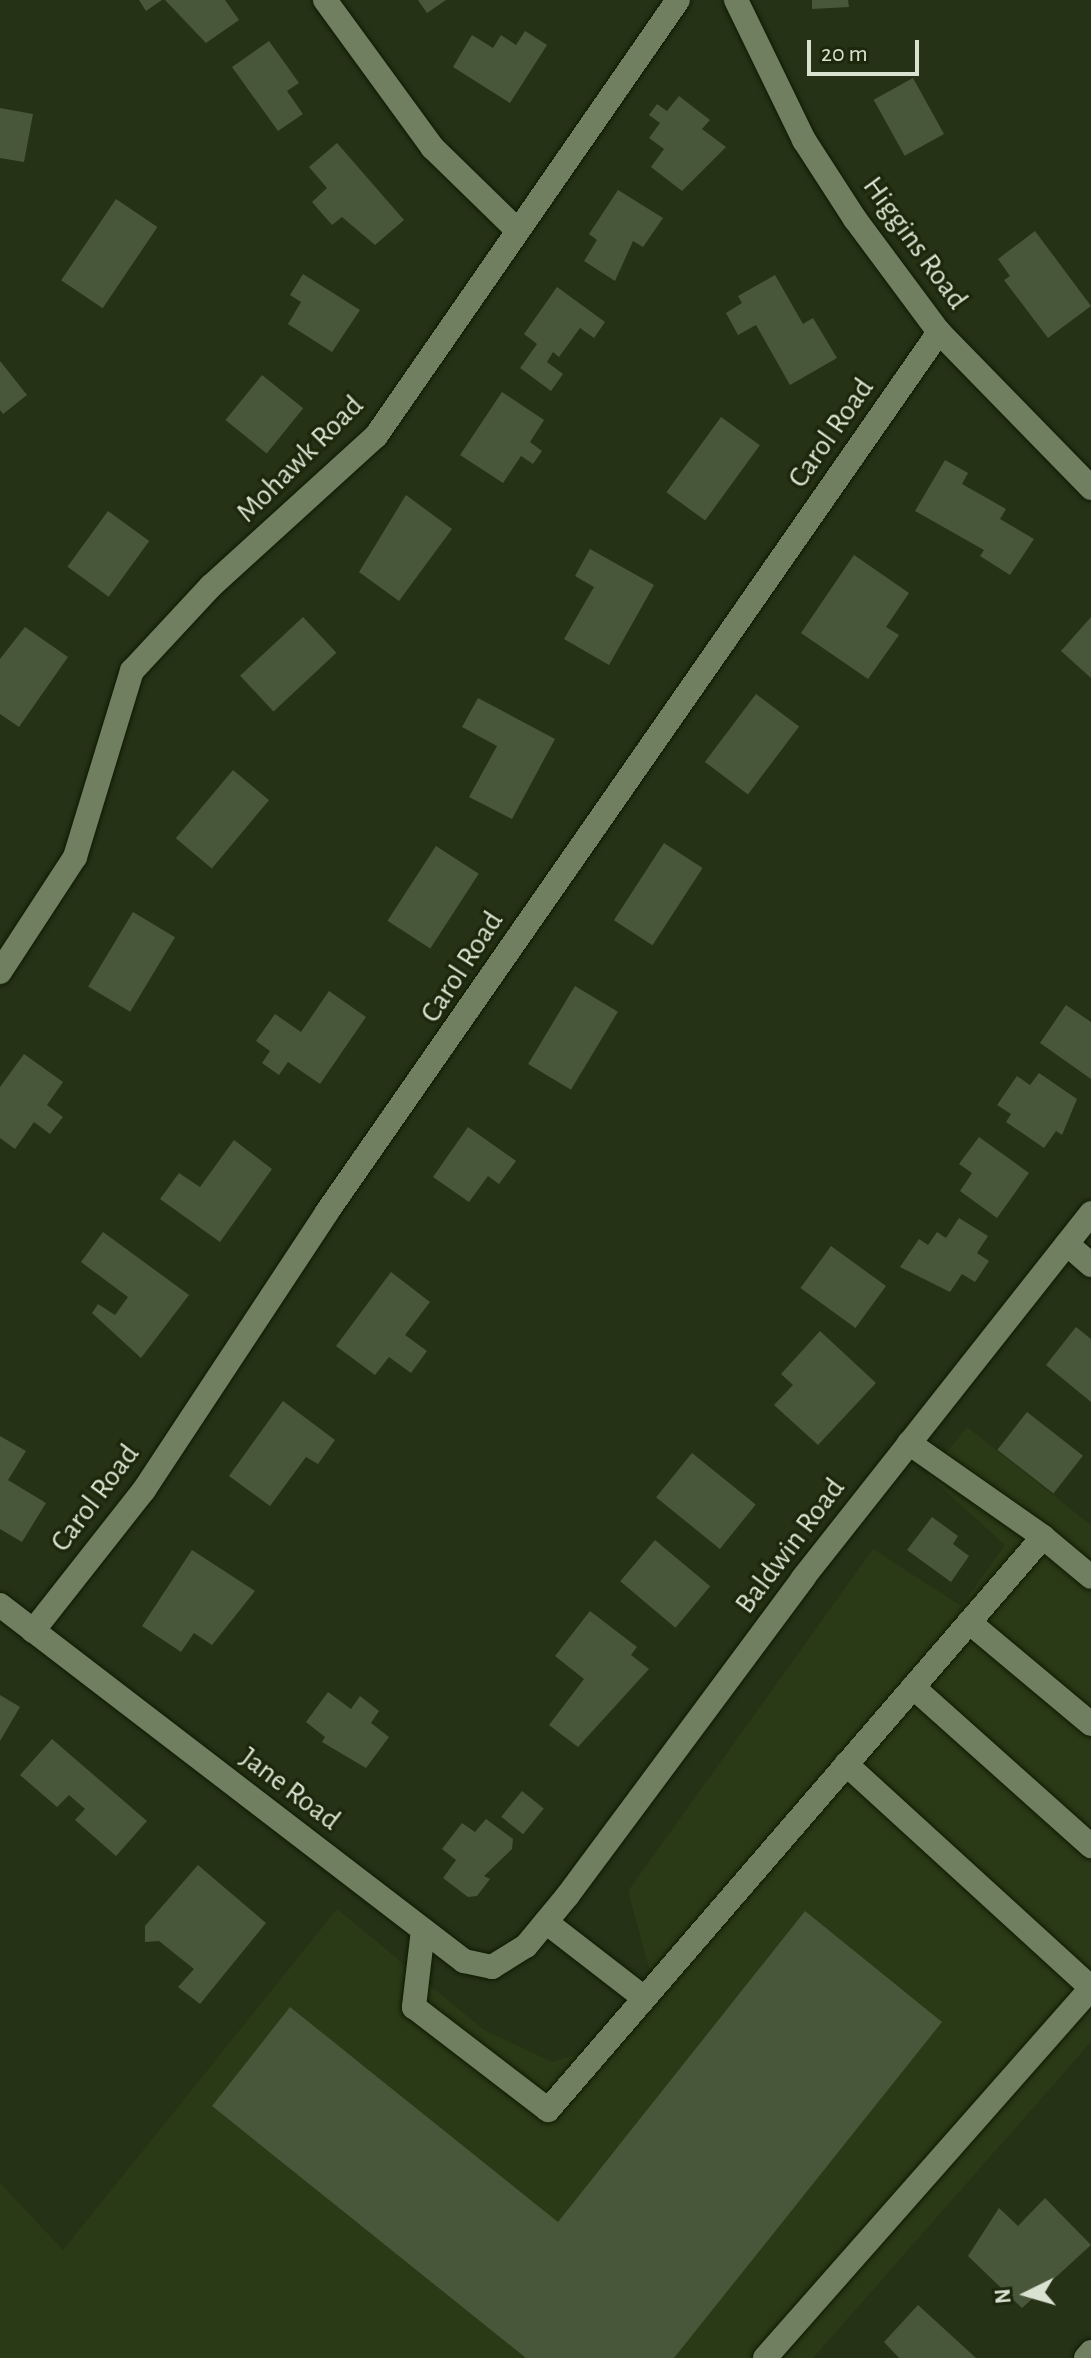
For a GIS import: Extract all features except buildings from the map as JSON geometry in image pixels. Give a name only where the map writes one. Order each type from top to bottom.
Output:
[{"type":"street","points":[[325,0],[433,148],[515,228]]},
{"type":"street","name":"Mohawk Road","points":[[4,957],[75,857],[132,671],[211,586],[376,436],[515,228],[678,0]]},
{"type":"street","name":"Higgins Road","points":[[736,0],[804,140],[939,332],[1091,488]]},
{"type":"street","name":"Carol Road","points":[[33,1631],[144,1490],[327,1212],[939,332]]},
{"type":"street","name":"Baldwin Road","points":[[546,1922],[909,1443],[1091,1213]]},
{"type":"street","points":[[1067,1244],[1091,1265]]},
{"type":"street","points":[[909,1443],[1043,1537],[1091,1577]]},
{"type":"street","points":[[423,1930],[414,2007],[548,2110],[1043,1537]]},
{"type":"street","name":"Jane Road","points":[[0,1605],[464,1961],[492,1967],[526,1946],[546,1922]]},
{"type":"street","points":[[969,1622],[1091,1724]]},
{"type":"street","points":[[913,1687],[1091,1846]]},
{"type":"street","points":[[765,2358],[1091,1989],[846,1764]]},
{"type":"street","points":[[546,1922],[644,1998]]},
{"type":"street","points":[[1086,2358],[1091,2352]]},
{"type":"shaded area","points":[[967,1427],[1091,1525],[1091,2042],[813,2358],[0,2358],[0,2183],[63,2250],[337,1909],[484,2030],[552,2062],[627,2039],[654,1986],[628,1891],[873,1549],[961,1606],[1005,1545],[928,1475]]}]
